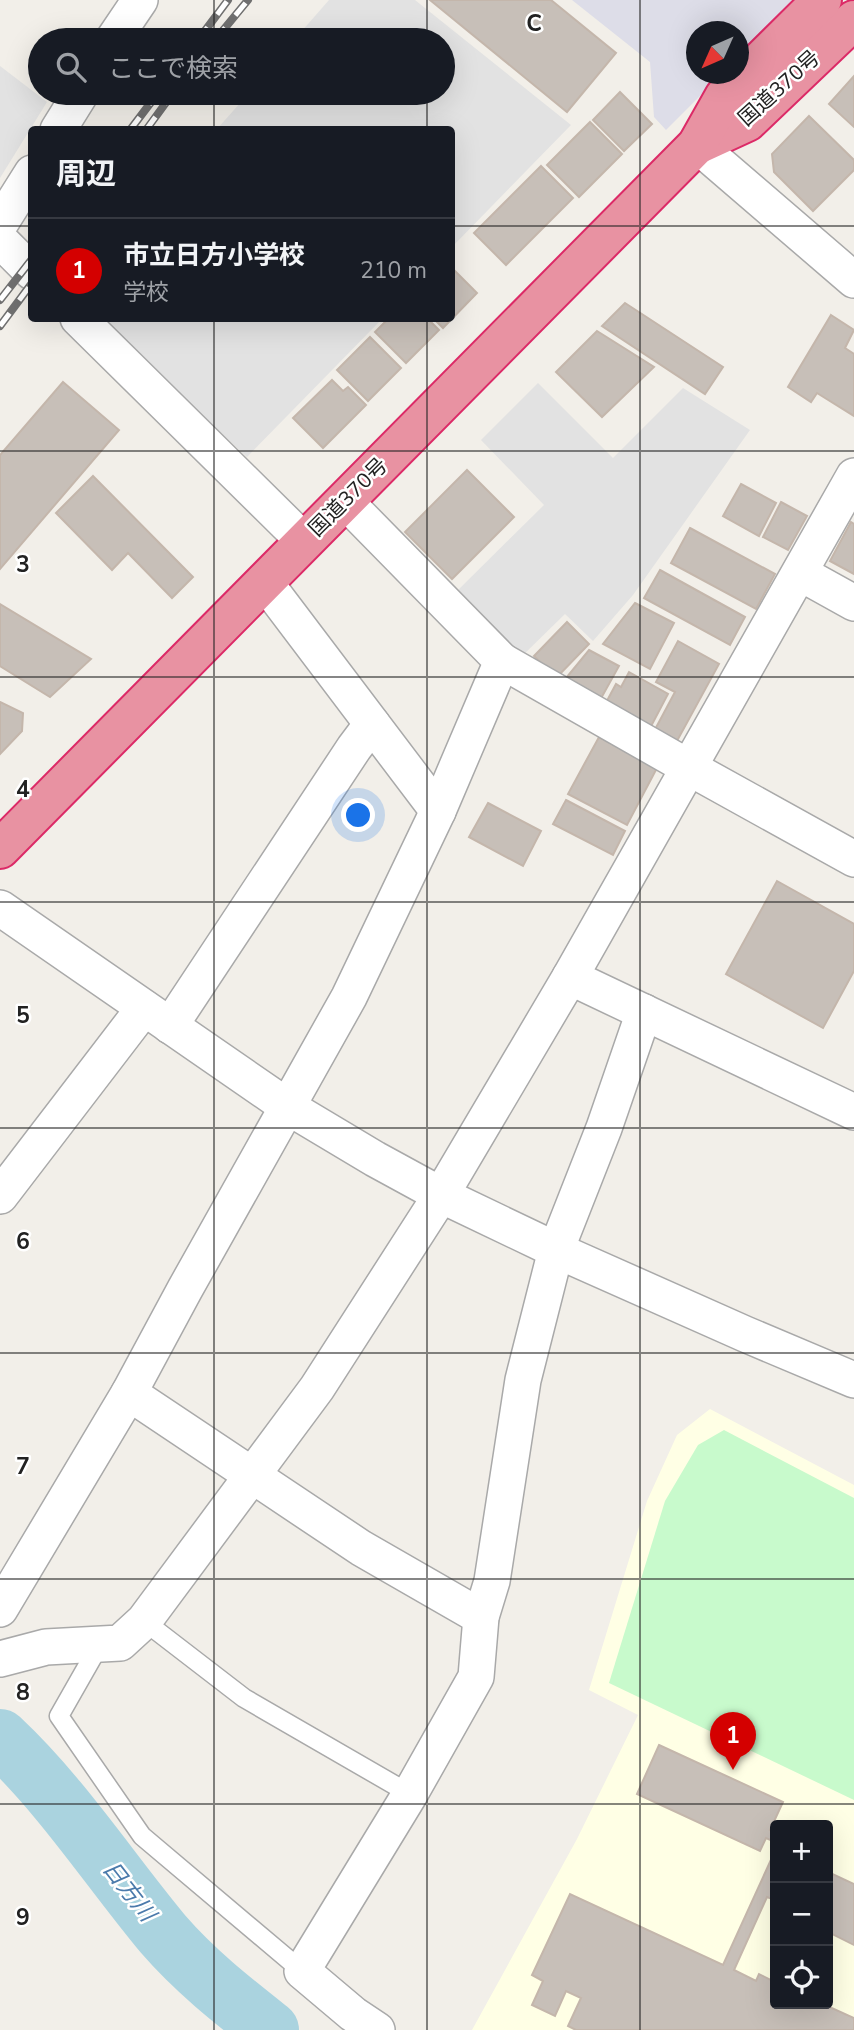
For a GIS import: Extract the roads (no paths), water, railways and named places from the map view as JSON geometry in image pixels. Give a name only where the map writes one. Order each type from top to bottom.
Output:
[{"type":"highway","name":"国道370号","points":[[0,849],[697,145],[724,97],[836,23]]},
{"type":"street","points":[[121,28],[140,0]]},
{"type":"street","points":[[60,126],[73,105]]},
{"type":"street","points":[[697,145],[854,280]]},
{"type":"street","points":[[0,224],[28,179]]},
{"type":"street","points":[[0,240],[28,268]]},
{"type":"street","points":[[82,322],[304,541]]},
{"type":"street","points":[[0,1659],[46,1647],[120,1643],[144,1621],[317,1388],[441,1195],[570,977],[854,476]]},
{"type":"street","points":[[345,501],[502,662],[854,859]]},
{"type":"street","points":[[800,573],[854,603]]},
{"type":"street","points":[[264,581],[438,811]]},
{"type":"street","points":[[1,1603],[130,1393],[185,1289],[349,998],[438,811],[502,662]]},
{"type":"street","points":[[0,1196],[157,1017],[372,724]]},
{"type":"street","points":[[0,908],[288,1107],[375,1159],[441,1195],[556,1250],[854,1380]]},
{"type":"street","points":[[570,977],[854,1112]]},
{"type":"street","points":[[377,2030],[353,2014],[302,1971],[410,1794],[476,1677],[481,1617],[492,1581],[523,1380],[556,1250],[604,1128],[644,1012]]},
{"type":"street","points":[[130,1393],[361,1548],[481,1617]]},
{"type":"lane","points":[[144,1621],[244,1698],[410,1794]]},
{"type":"lane","points":[[100,1644],[60,1716],[142,1836],[302,1971]]},
{"type":"waterway","name":"日方川","points":[[0,1738],[65,1808],[175,1948],[214,1985],[270,2030]]},
{"type":"railway","points":[[207,28],[228,0]]},
{"type":"railway","points":[[225,28],[248,0]]},
{"type":"railway","points":[[133,126],[149,105]]},
{"type":"railway","points":[[149,126],[164,105]]},
{"type":"railway","points":[[0,300],[28,264]]},
{"type":"railway","points":[[0,326],[28,288]]},
{"type":"place","name":"市立日方小学校","points":[[733,1770]]}]
